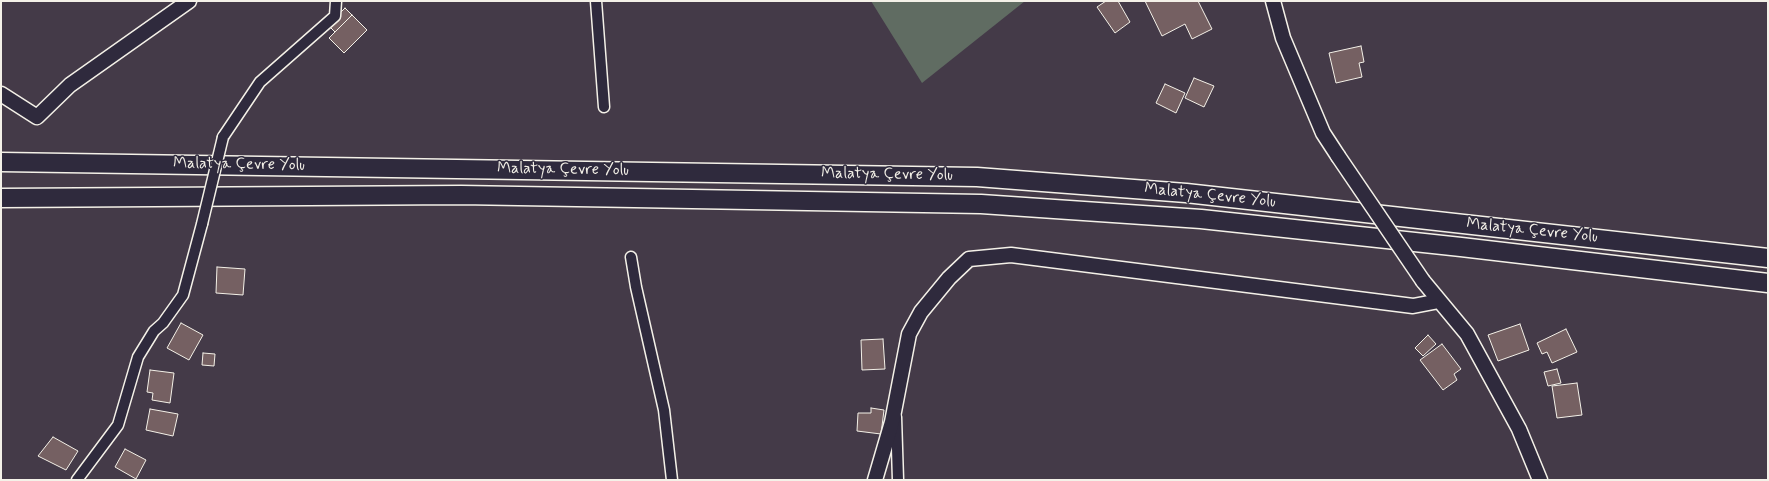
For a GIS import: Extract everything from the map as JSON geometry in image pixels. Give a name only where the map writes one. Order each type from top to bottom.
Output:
[{"type":"highway","name":"Malatya Çevre Yolu","points":[[1,162],[977,177],[1186,193],[1768,258]]},
{"type":"highway","name":"Malatya Çevre Yolu","points":[[1,198],[461,195],[981,204],[1201,219],[1461,246],[1768,283]]},
{"type":"street","points":[[1,94],[37,117],[70,85],[189,1]]},
{"type":"street","points":[[76,480],[118,425],[138,357],[154,331],[163,323],[183,295],[223,137],[260,82],[335,16],[336,1]]},
{"type":"street","points":[[596,1],[604,107]]},
{"type":"street","points":[[1273,1],[1283,38],[1323,133],[1423,281],[1467,334],[1519,429],[1540,480]]},
{"type":"street","points":[[875,480],[895,405],[909,334],[921,312],[949,278],[969,259],[1011,255],[1413,306],[1439,301]]},
{"type":"street","points":[[631,258],[636,287],[664,410],[672,480]]},
{"type":"street","points":[[895,405],[898,480]]},
{"type":"shaded area","points":[[871,1],[1025,1],[922,83]]},
{"type":"building","points":[[1106,1],[1118,1],[1130,22],[1115,33],[1097,7]]},
{"type":"building","points":[[1145,1],[1198,1],[1212,29],[1192,39],[1185,24],[1162,36]]},
{"type":"building","points":[[345,8],[352,15],[335,32],[328,25]]},
{"type":"building","points":[[352,15],[367,30],[344,53],[329,38]]},
{"type":"building","points":[[1361,46],[1364,62],[1359,63],[1362,77],[1336,83],[1329,53]]},
{"type":"building","points":[[1194,78],[1214,86],[1204,107],[1185,98]]},
{"type":"building","points":[[1165,84],[1185,93],[1176,113],[1156,103]]},
{"type":"building","points":[[217,267],[245,269],[243,295],[216,293]]},
{"type":"building","points":[[181,323],[203,335],[189,360],[167,348]]},
{"type":"building","points":[[1520,324],[1529,350],[1498,361],[1488,335]]},
{"type":"building","points":[[1566,329],[1577,352],[1552,363],[1547,352],[1542,354],[1537,343]]},
{"type":"building","points":[[1428,335],[1436,344],[1423,356],[1415,348]]},
{"type":"building","points":[[883,339],[885,369],[862,370],[861,340]]},
{"type":"building","points":[[1442,344],[1461,369],[1454,374],[1457,380],[1443,390],[1420,360]]},
{"type":"building","points":[[203,353],[215,354],[214,366],[202,365]]},
{"type":"building","points":[[1557,369],[1561,383],[1548,386],[1544,372]]},
{"type":"building","points":[[150,370],[174,373],[170,403],[152,400],[153,393],[147,392]]},
{"type":"building","points":[[1577,383],[1582,415],[1557,418],[1552,386]]},
{"type":"building","points":[[871,408],[884,410],[881,434],[857,431],[858,413],[871,413]]},
{"type":"building","points":[[150,409],[178,414],[173,436],[146,430]]},
{"type":"building","points":[[53,437],[78,451],[66,470],[38,456]]},
{"type":"building","points":[[125,449],[146,460],[136,479],[115,467]]}]
